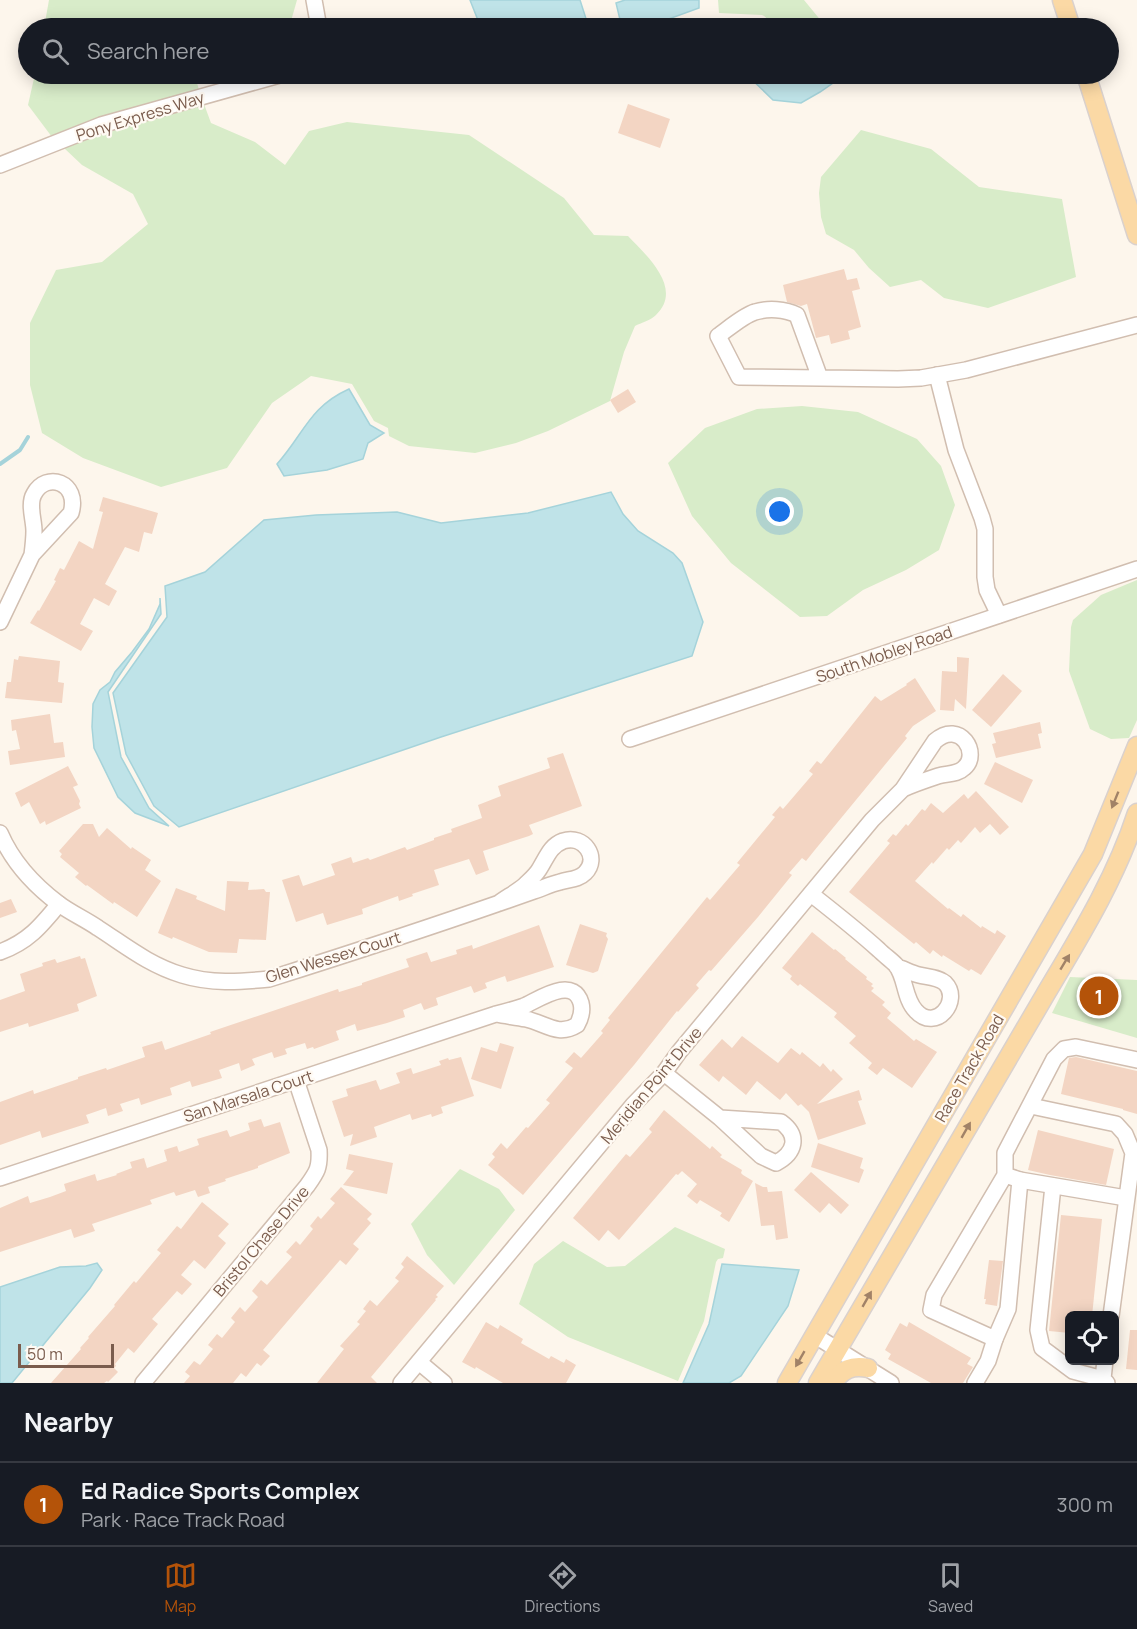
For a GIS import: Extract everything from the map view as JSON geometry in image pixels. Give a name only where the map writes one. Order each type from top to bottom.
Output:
[{"type":"main road","points":[[1062,0],[1068,18]]},
{"type":"main road","points":[[1089,84],[1137,235]]},
{"type":"main road","name":"Race Track Road","points":[[787,1383],[1093,854],[1137,746]]},
{"type":"main road","name":"Race Track Road","points":[[818,1383],[1079,938],[1110,881],[1137,813]]},
{"type":"main road","points":[[1019,982],[1045,994]]},
{"type":"main road","points":[[838,1349],[836,1333],[840,1312],[942,1136],[950,1102]]},
{"type":"main road","points":[[833,1383],[844,1370],[859,1366],[868,1368]]},
{"type":"street","points":[[314,0],[317,18]]},
{"type":"street","name":"Pony Express Way","points":[[0,165],[101,125],[247,84]]},
{"type":"street","points":[[820,378],[797,315],[788,311],[754,312],[718,336],[739,377],[898,379],[966,370],[1137,325]]},
{"type":"street","points":[[937,375],[956,450],[979,505],[985,530],[987,591],[999,615]]},
{"type":"street","points":[[0,622],[32,555]]},
{"type":"street","name":"South Mobley Road","points":[[630,739],[1137,569]]},
{"type":"street","name":"Meridian Point Drive","points":[[402,1383],[633,1105],[664,1073],[872,820],[903,789]]},
{"type":"street","name":"Glen Wessex Court","points":[[0,833],[27,874],[59,904],[148,962],[182,975],[222,983],[269,979],[499,903],[563,881],[575,879],[584,875],[589,868],[591,860],[584,843],[574,839],[555,844],[539,870],[525,886],[499,903]]},
{"type":"street","points":[[811,894],[864,936],[897,967]]},
{"type":"street","points":[[0,951],[22,941],[39,929],[59,904]]},
{"type":"street","name":"San Marsala Court","points":[[0,1178],[496,1014],[525,1005],[559,990],[568,990],[575,994],[582,1005],[582,1014],[577,1025],[564,1031],[555,1030],[527,1019],[496,1014]]},
{"type":"street","points":[[975,1383],[988,1361],[1008,1309],[1012,1178],[1005,1153],[1054,1059],[1064,1049],[1076,1047],[1137,1060]]},
{"type":"street","points":[[664,1073],[720,1118]]},
{"type":"street","name":"Bristol Chase Drive","points":[[143,1383],[318,1171],[319,1150],[296,1080]]},
{"type":"street","points":[[1031,1106],[1116,1124],[1125,1134],[1132,1153],[1112,1311]]},
{"type":"street","points":[[1012,1178],[1126,1198]]},
{"type":"street","points":[[995,1339],[932,1310],[934,1295],[1012,1178]]},
{"type":"street","points":[[1053,1186],[1038,1330],[1042,1348],[1073,1371],[1104,1382],[1105,1365]]},
{"type":"street","points":[[814,1335],[891,1383]]},
{"type":"street","points":[[419,1362],[444,1383]]},
{"type":"green space","points":[[49,0],[297,0],[292,18],[46,18]]},
{"type":"green space","points":[[718,0],[804,0],[819,18],[766,18],[762,15],[719,13]]},
{"type":"green space","points":[[33,84],[197,84],[199,90],[99,118],[52,137],[28,105]]},
{"type":"green space","points":[[204,104],[211,123],[255,142],[285,165],[309,131],[347,122],[469,135],[564,198],[594,235],[628,236],[659,272],[666,294],[664,305],[656,315],[635,326],[624,352],[610,401],[548,431],[516,443],[475,453],[409,446],[389,436],[388,428],[374,421],[352,384],[311,376],[272,403],[227,468],[161,487],[83,458],[42,433],[30,385],[30,323],[56,270],[102,262],[148,224],[133,194],[82,165],[64,148],[104,132]]},
{"type":"green space","points":[[861,130],[931,149],[979,187],[1062,199],[1076,277],[988,308],[944,298],[921,280],[890,287],[869,268],[854,250],[826,234],[821,217],[819,193],[821,177]]},
{"type":"green space","points":[[802,406],[858,412],[917,439],[941,466],[955,505],[939,550],[906,570],[863,590],[827,616],[800,617],[731,563],[692,516],[668,463],[705,428],[757,409]]},
{"type":"green space","points":[[1137,580],[1137,720],[1129,738],[1111,739],[1090,729],[1069,671],[1071,627],[1073,620],[1101,595]]},
{"type":"green space","points":[[1070,977],[1137,980],[1137,1038],[1052,1013]]},
{"type":"green space","points":[[460,1169],[499,1189],[515,1210],[454,1285],[427,1255],[411,1224]]},
{"type":"green space","points":[[675,1227],[725,1249],[723,1258],[716,1262],[704,1321],[678,1381],[568,1337],[519,1304],[534,1264],[563,1241],[607,1267],[625,1266]]},
{"type":"water","points":[[470,0],[580,0],[586,18],[477,18]]},
{"type":"water","points":[[625,0],[699,0],[699,8],[672,18],[620,18],[616,3]]},
{"type":"water","points":[[756,84],[832,84],[801,103],[773,100]]},
{"type":"water","points":[[349,389],[370,425],[384,433],[368,443],[363,459],[327,470],[284,476],[277,464],[308,422],[325,404]]},
{"type":"water","points":[[611,492],[623,514],[638,531],[673,553],[682,563],[703,622],[692,656],[441,737],[179,827],[154,806],[126,754],[113,693],[167,617],[165,586],[205,572],[264,520],[316,515],[397,512],[441,523],[528,513]]},
{"type":"water","points":[[160,598],[161,614],[108,692],[121,757],[149,808],[169,826],[135,813],[118,797],[94,748],[92,727],[93,704],[100,690],[110,682],[115,672],[149,629],[160,604]]},
{"type":"water","points":[[97,1263],[102,1270],[90,1288],[12,1383],[0,1383],[0,1287],[60,1267],[86,1266]]},
{"type":"water","points":[[722,1264],[799,1270],[788,1306],[741,1376],[729,1383],[683,1383],[709,1324]]},
{"type":"building","points":[[628,104],[670,119],[660,148],[618,133]]},
{"type":"building","points":[[844,269],[847,280],[857,278],[860,289],[852,291],[861,327],[848,331],[850,339],[831,344],[829,335],[816,338],[807,304],[801,306],[787,302],[783,285]]},
{"type":"building","points":[[628,389],[636,402],[618,413],[610,400]]},
{"type":"building","points":[[103,497],[158,513],[152,534],[144,532],[139,552],[125,547],[105,584],[117,591],[109,606],[94,598],[80,624],[93,631],[81,651],[30,623],[56,581],[54,580],[60,568],[64,570],[79,541],[93,549],[103,512],[99,511]]},
{"type":"building","points":[[19,656],[60,661],[58,682],[64,683],[62,703],[5,698],[7,682],[11,682],[14,659],[18,660]]},
{"type":"building","points":[[957,657],[969,658],[966,709],[955,699],[954,711],[940,710],[942,671],[957,672]]},
{"type":"building","points":[[1003,674],[1022,691],[991,727],[972,710]]},
{"type":"building","points":[[915,678],[936,711],[913,726],[905,736],[907,738],[806,861],[802,858],[789,873],[792,875],[758,917],[696,985],[699,988],[677,1011],[523,1195],[488,1165],[495,1157],[492,1154],[501,1143],[507,1149],[550,1103],[546,1100],[573,1068],[565,1062],[574,1052],[581,1058],[603,1033],[601,1031],[610,1020],[608,1018],[707,897],[710,900],[740,865],[737,863],[775,817],[772,815],[780,806],[783,809],[813,774],[809,771],[817,761],[821,764],[875,696],[881,701]]},
{"type":"building","points":[[50,714],[54,743],[63,742],[65,757],[10,765],[8,751],[20,749],[16,730],[12,731],[11,720]]},
{"type":"building","points":[[1040,722],[1042,733],[1038,734],[1041,748],[996,758],[992,744],[996,743],[993,733]]},
{"type":"building","points":[[563,753],[582,806],[529,825],[533,834],[529,836],[483,851],[489,870],[476,875],[469,859],[434,870],[439,885],[412,894],[413,896],[399,901],[398,896],[362,909],[363,914],[327,925],[323,913],[296,922],[282,880],[299,875],[303,886],[335,875],[331,864],[351,857],[353,863],[368,858],[370,860],[405,847],[407,850],[452,832],[451,829],[482,818],[478,805],[501,796],[498,786],[550,768],[547,758]]},
{"type":"building","points":[[995,762],[1033,780],[1022,803],[984,784]]},
{"type":"building","points":[[68,766],[78,785],[73,787],[81,808],[46,825],[45,821],[40,824],[29,802],[21,807],[15,793]]},
{"type":"building","points":[[976,791],[1009,827],[1000,835],[990,824],[980,833],[975,827],[961,843],[958,840],[949,850],[947,848],[915,881],[961,917],[963,914],[981,928],[982,926],[995,934],[997,930],[1006,936],[981,975],[971,969],[969,971],[943,955],[942,957],[933,950],[930,954],[916,942],[914,944],[849,892],[890,843],[887,841],[893,834],[896,836],[906,824],[908,826],[922,809],[925,811],[931,803],[943,813],[964,794],[968,799]]},
{"type":"building","points":[[83,824],[93,824],[99,837],[107,828],[131,849],[132,847],[151,860],[145,870],[161,881],[137,917],[86,886],[75,877],[79,873],[60,857],[62,854],[59,851]]},
{"type":"building","points":[[227,881],[249,882],[248,890],[264,889],[270,892],[266,940],[239,939],[237,953],[209,952],[158,933],[176,888],[225,911]]},
{"type":"building","points":[[11,899],[17,912],[0,918],[0,903]]},
{"type":"building","points":[[580,924],[607,933],[608,939],[598,971],[593,973],[566,965]]},
{"type":"building","points":[[539,925],[554,967],[507,982],[505,976],[485,983],[487,988],[474,993],[471,986],[436,998],[438,1005],[424,1010],[421,1003],[403,1010],[405,1017],[387,1023],[357,1031],[355,1024],[336,1031],[339,1040],[314,1049],[313,1047],[307,1049],[305,1043],[285,1049],[287,1054],[274,1058],[272,1052],[252,1059],[255,1065],[241,1071],[239,1063],[219,1070],[222,1078],[192,1087],[190,1081],[170,1088],[172,1095],[141,1105],[139,1098],[120,1104],[123,1111],[108,1116],[106,1108],[86,1115],[89,1123],[42,1138],[40,1131],[0,1145],[0,1102],[33,1090],[34,1094],[78,1079],[78,1077],[145,1057],[142,1047],[162,1041],[165,1050],[211,1034],[210,1032],[338,989],[339,992],[362,985],[362,983],[409,967],[406,959],[427,952],[431,962],[457,954],[456,950],[472,945],[473,949]]},
{"type":"building","points":[[812,932],[867,977],[866,979],[873,984],[871,986],[874,988],[871,991],[885,1002],[882,1005],[891,1013],[887,1018],[914,1041],[916,1039],[937,1052],[912,1088],[883,1068],[877,1075],[868,1068],[872,1063],[849,1043],[856,1036],[834,1017],[837,1013],[800,984],[798,986],[790,979],[792,976],[782,968]]},
{"type":"building","points":[[80,956],[81,959],[85,958],[97,996],[77,1004],[79,1011],[29,1027],[28,1023],[0,1032],[0,1000],[25,991],[20,974],[55,959],[57,963]]},
{"type":"building","points":[[742,1036],[778,1063],[791,1048],[800,1055],[802,1052],[820,1067],[823,1063],[831,1072],[833,1069],[843,1079],[817,1104],[859,1090],[862,1100],[858,1101],[866,1124],[818,1140],[809,1112],[801,1104],[798,1106],[786,1093],[780,1100],[757,1081],[746,1095],[723,1076],[719,1082],[699,1065],[722,1039],[732,1048]]},
{"type":"building","points":[[500,1043],[514,1047],[501,1089],[471,1079],[481,1047],[497,1052]]},
{"type":"building","points":[[461,1057],[474,1096],[441,1107],[443,1113],[432,1117],[431,1114],[412,1120],[410,1114],[374,1127],[377,1137],[350,1146],[353,1134],[344,1137],[332,1101],[348,1096],[346,1089],[376,1080],[380,1090],[400,1083],[396,1073],[411,1068],[413,1074],[441,1065],[439,1061]]},
{"type":"building","points":[[1076,1057],[1137,1071],[1137,1114],[1061,1094],[1069,1058]]},
{"type":"building","points":[[664,1110],[710,1149],[712,1146],[722,1155],[720,1157],[742,1170],[743,1175],[753,1181],[729,1222],[720,1216],[722,1213],[700,1200],[697,1204],[687,1196],[697,1184],[682,1171],[676,1174],[619,1240],[608,1230],[599,1241],[573,1218],[626,1154],[630,1157],[652,1132],[649,1129]]},
{"type":"building","points":[[261,1119],[264,1127],[280,1122],[290,1153],[208,1187],[210,1193],[198,1197],[195,1190],[176,1196],[174,1192],[150,1200],[152,1204],[92,1224],[95,1231],[74,1238],[71,1229],[0,1252],[0,1208],[28,1196],[30,1203],[50,1197],[66,1191],[64,1184],[95,1174],[97,1181],[117,1175],[132,1168],[130,1162],[144,1158],[147,1168],[167,1161],[164,1150],[177,1146],[179,1152],[199,1145],[197,1139],[227,1130],[230,1137],[250,1130],[248,1123]]},
{"type":"building","points":[[1038,1130],[1114,1149],[1106,1185],[1028,1170]]},
{"type":"building","points":[[818,1143],[863,1158],[860,1168],[864,1170],[859,1183],[811,1167]]},
{"type":"building","points":[[349,1154],[393,1163],[387,1194],[343,1185],[354,1171],[346,1169]]},
{"type":"building","points":[[811,1172],[849,1205],[841,1214],[829,1203],[820,1213],[794,1190]]},
{"type":"building","points":[[755,1183],[767,1187],[768,1192],[782,1191],[788,1238],[776,1240],[774,1225],[761,1226]]},
{"type":"building","points":[[341,1187],[372,1214],[367,1219],[371,1223],[353,1244],[359,1249],[346,1265],[340,1260],[263,1350],[270,1356],[261,1366],[257,1363],[246,1377],[241,1373],[233,1383],[184,1383],[190,1376],[185,1372],[194,1361],[200,1365],[213,1349],[208,1345],[217,1334],[222,1338],[235,1322],[231,1318],[240,1307],[245,1312],[258,1297],[252,1291],[261,1280],[267,1285],[292,1257],[286,1252],[296,1241],[300,1245],[313,1229],[310,1226],[318,1216],[321,1219],[335,1203],[330,1199]]},
{"type":"building","points":[[202,1202],[229,1224],[218,1236],[226,1243],[205,1269],[194,1260],[181,1275],[192,1284],[182,1295],[177,1291],[152,1319],[158,1324],[134,1353],[128,1348],[115,1364],[114,1368],[118,1372],[108,1382],[51,1383],[81,1349],[88,1337],[134,1281],[136,1283],[161,1253],[157,1250],[177,1226],[181,1229]]},
{"type":"building","points":[[1061,1215],[1102,1219],[1093,1311],[1065,1311],[1065,1333],[1049,1331]]},
{"type":"building","points":[[407,1256],[444,1286],[436,1295],[438,1297],[436,1300],[371,1377],[377,1383],[317,1383],[344,1349],[340,1346],[360,1324],[357,1322],[366,1311],[363,1309],[370,1300],[377,1306],[399,1281],[395,1278],[404,1267],[401,1264]]},
{"type":"building","points":[[989,1260],[1003,1261],[997,1306],[985,1304],[986,1299],[984,1299]]},
{"type":"building","points":[[486,1322],[498,1329],[500,1325],[523,1339],[521,1343],[549,1359],[551,1356],[564,1363],[566,1359],[576,1365],[566,1383],[503,1383],[476,1367],[475,1369],[462,1362]]},
{"type":"building","points":[[909,1322],[971,1358],[967,1364],[973,1367],[963,1383],[931,1383],[888,1359],[891,1354],[885,1350],[900,1323],[907,1327]]},
{"type":"building","points":[[1130,1330],[1137,1330],[1137,1370],[1126,1369]]},
{"type":"waterway","points":[[0,464],[20,450],[28,437]]},
{"type":"place","name":"Ed Radice Sports Complex","points":[[1099,996]]}]
